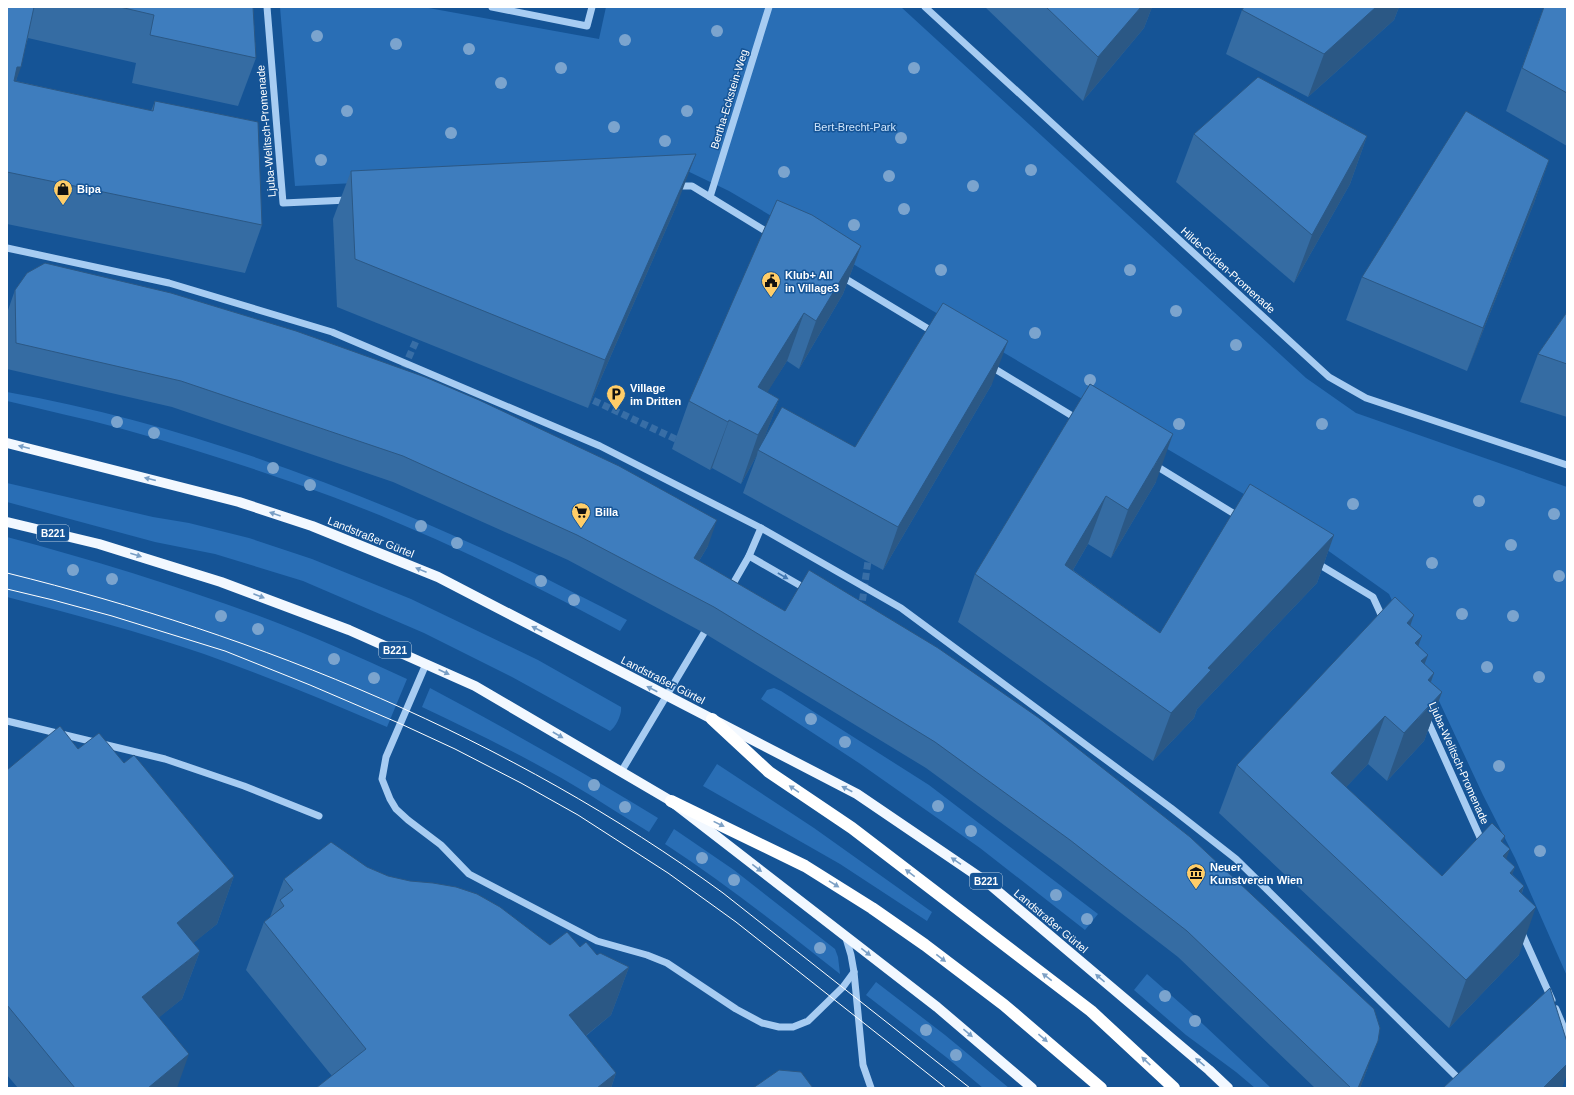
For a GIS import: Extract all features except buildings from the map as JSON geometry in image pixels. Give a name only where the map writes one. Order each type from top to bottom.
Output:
[{"type":"highway","points":[[712,719],[769,772],[852,828],[1091,1010],[1174,1088]]},
{"type":"highway","points":[[671,801],[805,866],[872,908],[925,945],[1004,1005],[1101,1088]]},
{"type":"main road","name":"Landstraßer Gürtel","points":[[7,443],[239,502],[312,526],[438,577],[857,794],[988,883],[1209,1070],[1228,1088]]},
{"type":"main road","name":"B221","points":[[7,522],[99,544],[221,582],[349,630],[475,686],[671,801],[937,1007],[1032,1088]]},
{"type":"street","name":"Ljuba-Welitsch-Promenade","points":[[267,7],[283,203],[354,200]]},
{"type":"street","points":[[492,7],[588,26],[592,7]]},
{"type":"street","name":"Bertha-Eckstein-Weg","points":[[710,197],[769,7]]},
{"type":"street","name":"Hilde-Güden-Promenade","points":[[925,7],[1328,377],[1366,398],[1567,465]]},
{"type":"street","points":[[668,187],[692,186],[779,239]]},
{"type":"street","points":[[7,248],[169,283],[325,330],[600,446],[761,528],[901,608],[1171,808],[1236,859],[1460,1079]]},
{"type":"street","points":[[832,271],[940,336]]},
{"type":"street","points":[[981,361],[1082,422]]},
{"type":"street","points":[[472,400],[487,398]]},
{"type":"street","points":[[1143,458],[1245,520]]},
{"type":"street","points":[[725,598],[749,556],[761,528]]},
{"type":"street","points":[[749,556],[818,595]]},
{"type":"street","points":[[1306,556],[1373,597],[1386,626]]},
{"type":"street","points":[[621,772],[704,633]]},
{"type":"street","points":[[426,664],[386,757],[382,779],[390,799],[396,809],[441,845],[469,874],[597,941],[647,955],[667,963],[736,1009],[762,1023],[773,1026],[793,1027],[808,1021],[843,987],[854,972]]},
{"type":"street","name":"Ljuba-Welitsch-Promenade","points":[[1424,713],[1485,850]]},
{"type":"street","points":[[7,721],[165,760],[244,786],[319,816]]},
{"type":"street","points":[[1517,922],[1546,997],[1567,1034]]},
{"type":"street","points":[[844,935],[851,955],[854,972],[863,1065],[872,1088]]},
{"type":"green space","name":"Bert-Brecht-Park","points":[[280,7],[423,7],[599,39],[606,7],[901,7],[1306,378],[1356,413],[1567,487],[1567,976],[1515,858],[1483,795],[1389,594],[1271,510],[729,191],[679,167],[295,186]]},
{"type":"green space","points":[[7,392],[139,422],[205,441],[269,462],[396,511],[458,538],[533,572],[627,620],[620,631],[550,594],[443,542],[370,511],[307,487],[254,469],[105,424],[7,401]]},
{"type":"green space","points":[[7,483],[153,517],[189,523],[249,538],[312,559],[411,599],[538,660],[621,707],[620,717],[610,731],[512,677],[424,633],[303,581],[215,554],[155,542],[7,502]]},
{"type":"green space","points":[[7,537],[135,574],[230,606],[317,639],[407,679],[387,727],[296,689],[204,654],[156,638],[7,597]]},
{"type":"green space","points":[[430,688],[545,751],[658,818],[649,832],[549,771],[422,707]]},
{"type":"green space","points":[[774,688],[929,785],[1098,914],[1085,930],[980,848],[859,763],[761,699],[767,690]]},
{"type":"green space","points":[[717,764],[814,828],[932,912],[927,921],[840,864],[703,786]]},
{"type":"green space","points":[[674,829],[734,870],[835,949],[838,957],[840,974],[732,891],[665,844]]},
{"type":"green space","points":[[1147,974],[1271,1088],[1255,1088],[1186,1035],[1134,990]]},
{"type":"green space","points":[[876,982],[945,1035],[1009,1088],[983,1088],[946,1057],[866,995]]},
{"type":"tunnel","points":[[400,377],[420,332]]},
{"type":"tunnel","points":[[584,396],[684,443]]},
{"type":"tunnel","points":[[861,611],[869,554]]},
{"type":"tram line","points":[[7,573],[102,598],[196,628],[289,661],[381,698],[470,740],[557,786],[642,837],[723,893],[970,1088]]},
{"type":"tram line","points":[[7,589],[112,616],[225,651],[401,724],[455,749],[521,783],[578,815],[668,873],[736,922],[946,1088]]},
{"type":"place","name":"Bipa","points":[[63,206]]},
{"type":"place","name":"Klub+ All in Village3","points":[[771,298]]},
{"type":"place","name":"Village im Dritten","points":[[616,411]]},
{"type":"place","name":"Billa","points":[[581,529]]},
{"type":"place","name":"Neuer Kunstverein Wien","points":[[1196,890]]}]
